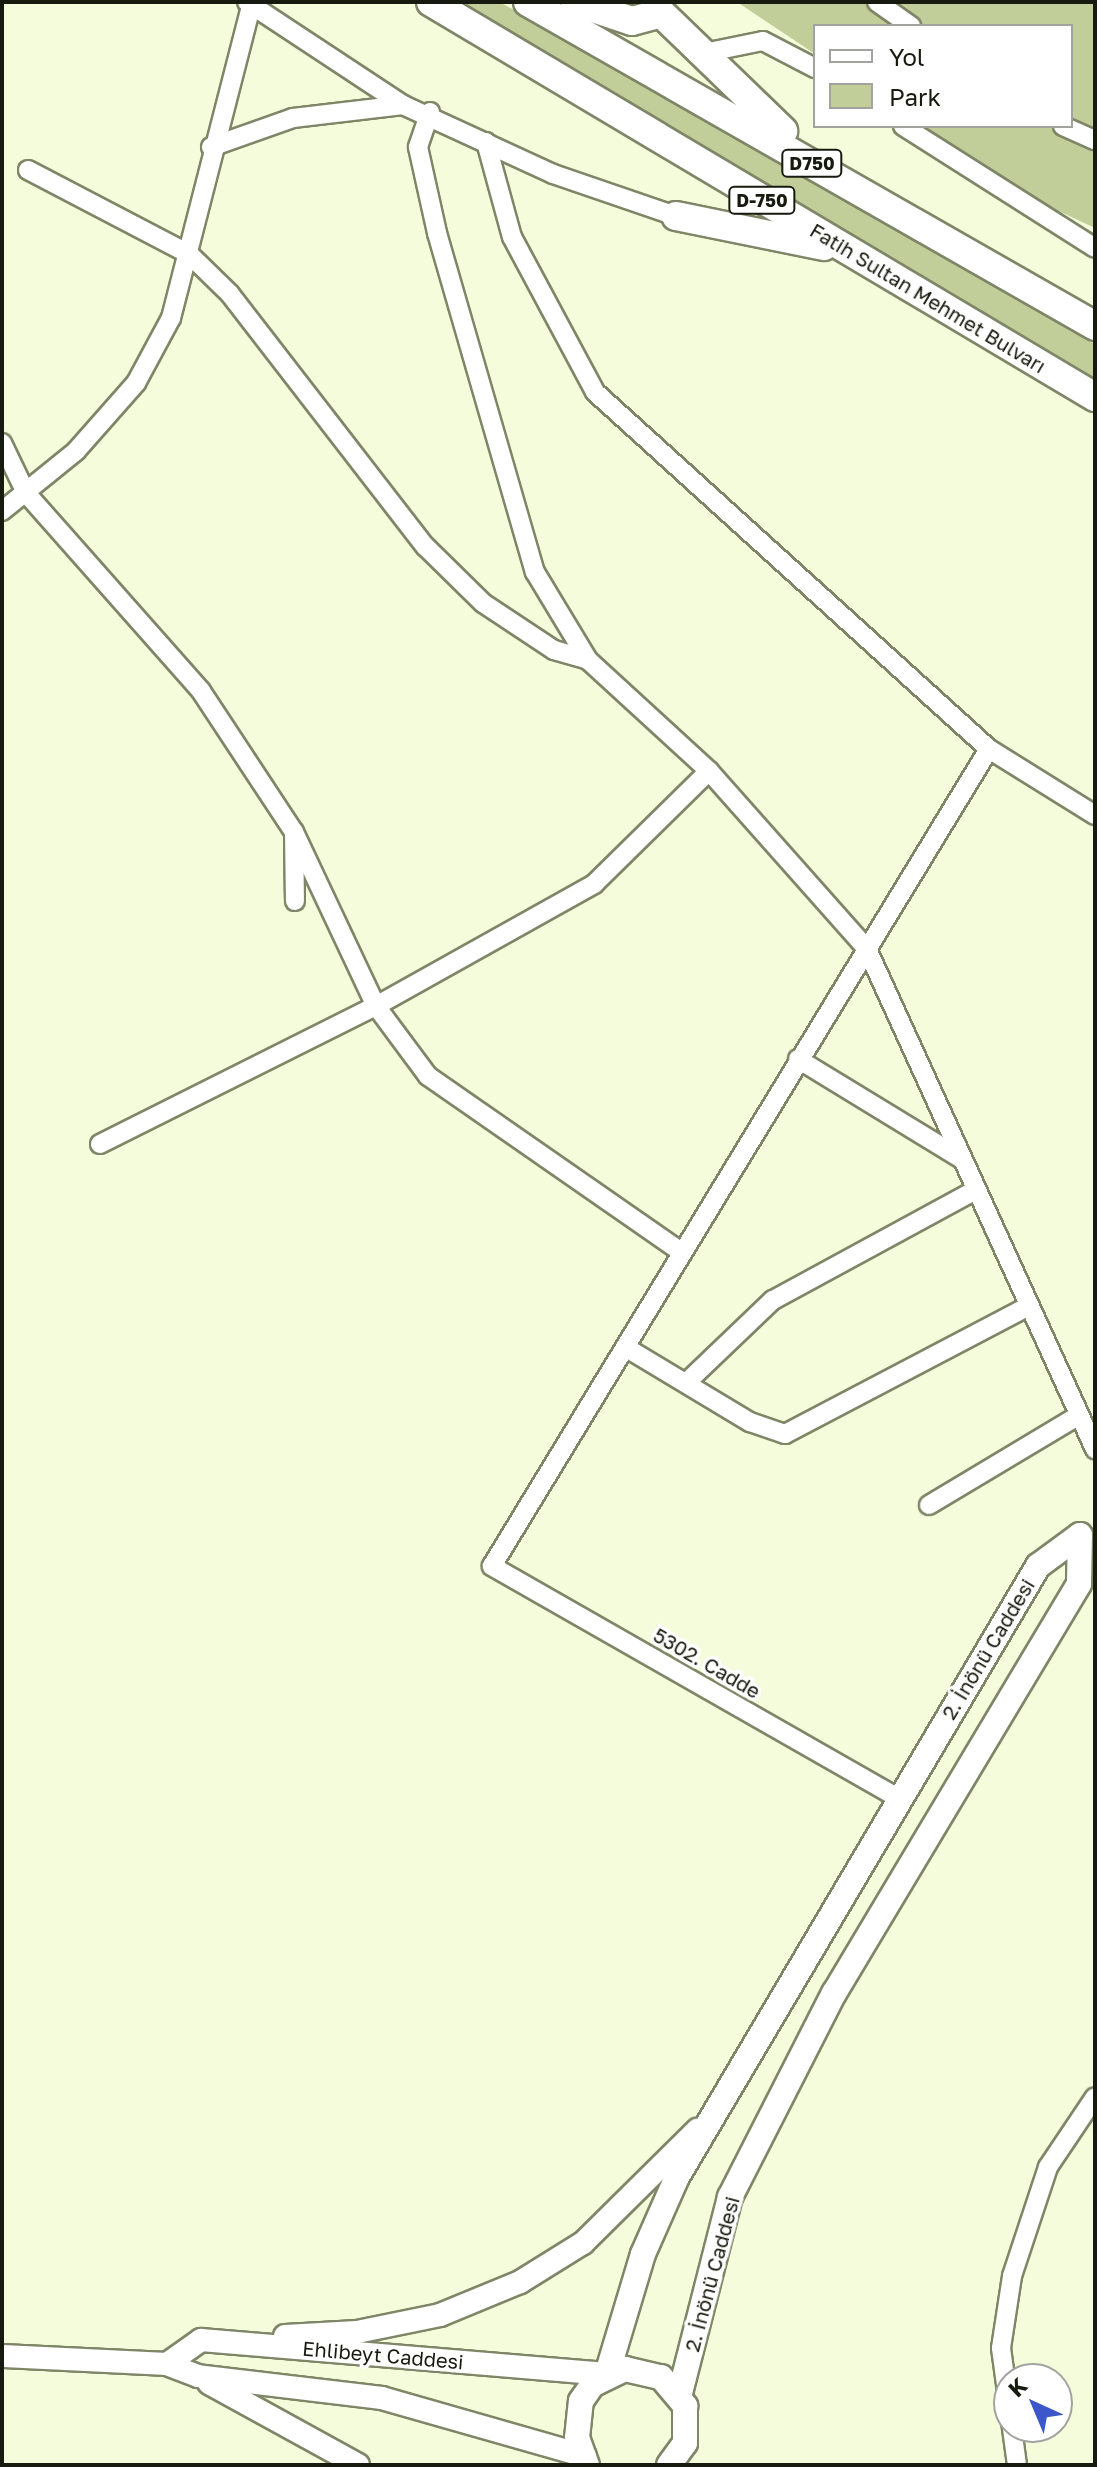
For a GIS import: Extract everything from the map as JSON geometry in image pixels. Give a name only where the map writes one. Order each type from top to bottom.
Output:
[{"type":"highway","name":"Fatih Sultan Mehmet Bulvarı","points":[[431,2],[1095,397]]},
{"type":"highway","name":"D750","points":[[528,2],[1095,326]]},
{"type":"highway","points":[[575,2],[632,21],[660,7],[699,54],[835,176]]},
{"type":"highway","points":[[676,216],[847,251]]},
{"type":"main road","name":"2. İnönü Caddesi","points":[[588,2462],[576,2419],[592,2385],[607,2374],[653,2230],[719,2105],[1038,1566],[1080,1535],[1079,1584],[834,1993],[730,2197],[679,2397],[688,2424],[673,2463]]},
{"type":"main road","points":[[900,1799],[938,1820]]},
{"type":"main road","points":[[607,2374],[644,2370],[679,2397]]},
{"type":"street","points":[[877,2],[908,24]]},
{"type":"street","points":[[2,511],[76,451],[136,383],[171,318],[189,254],[211,147],[250,3],[403,105],[430,112],[486,142],[607,195],[676,216]]},
{"type":"street","points":[[699,54],[763,41],[813,67]]},
{"type":"street","points":[[211,147],[279,121],[403,105]]},
{"type":"street","points":[[430,112],[418,147],[437,233],[535,572],[588,660],[709,771],[867,949],[1095,1449]]},
{"type":"street","points":[[906,128],[1095,248]]},
{"type":"street","points":[[1068,128],[1095,140]]},
{"type":"street","points":[[486,142],[512,237],[595,392],[989,749],[1095,815]]},
{"type":"street","points":[[28,170],[189,254],[230,294],[425,546],[483,603],[554,650],[588,660]]},
{"type":"street","points":[[2,443],[26,493],[201,691],[294,832],[376,1006],[448,1096],[681,1252]]},
{"type":"street","points":[[989,749],[625,1347],[750,1422],[797,1432],[1029,1306]]},
{"type":"street","points":[[100,1144],[376,1006],[594,884],[709,771]]},
{"type":"street","points":[[294,832],[295,901]]},
{"type":"street","points":[[798,1059],[962,1159]]},
{"type":"street","points":[[686,1383],[773,1300],[976,1190]]},
{"type":"street","name":"5302. Cadde","points":[[625,1347],[492,1566],[900,1799]]},
{"type":"street","points":[[929,1505],[1078,1416]]},
{"type":"street","points":[[1017,2465],[1001,2348],[1012,2276],[1048,2167],[1095,2097]]},
{"type":"street","points":[[167,2364],[201,2340],[357,2332],[440,2315],[520,2282],[583,2243],[649,2185],[719,2105]]},
{"type":"street","name":"Ehlibeyt Caddesi","points":[[201,2340],[607,2374]]},
{"type":"street","name":"Ehlibeyt Caddesi","points":[[2,2356],[167,2364],[198,2376],[382,2398],[588,2462]]},
{"type":"street","points":[[198,2376],[358,2465]]},
{"type":"green space","points":[[459,2],[499,2],[522,14],[1095,344],[1095,378]]},
{"type":"green space","points":[[737,2],[1095,2],[1095,228],[1033,199],[927,128],[1073,128],[1073,24],[813,24],[813,53]]}]
